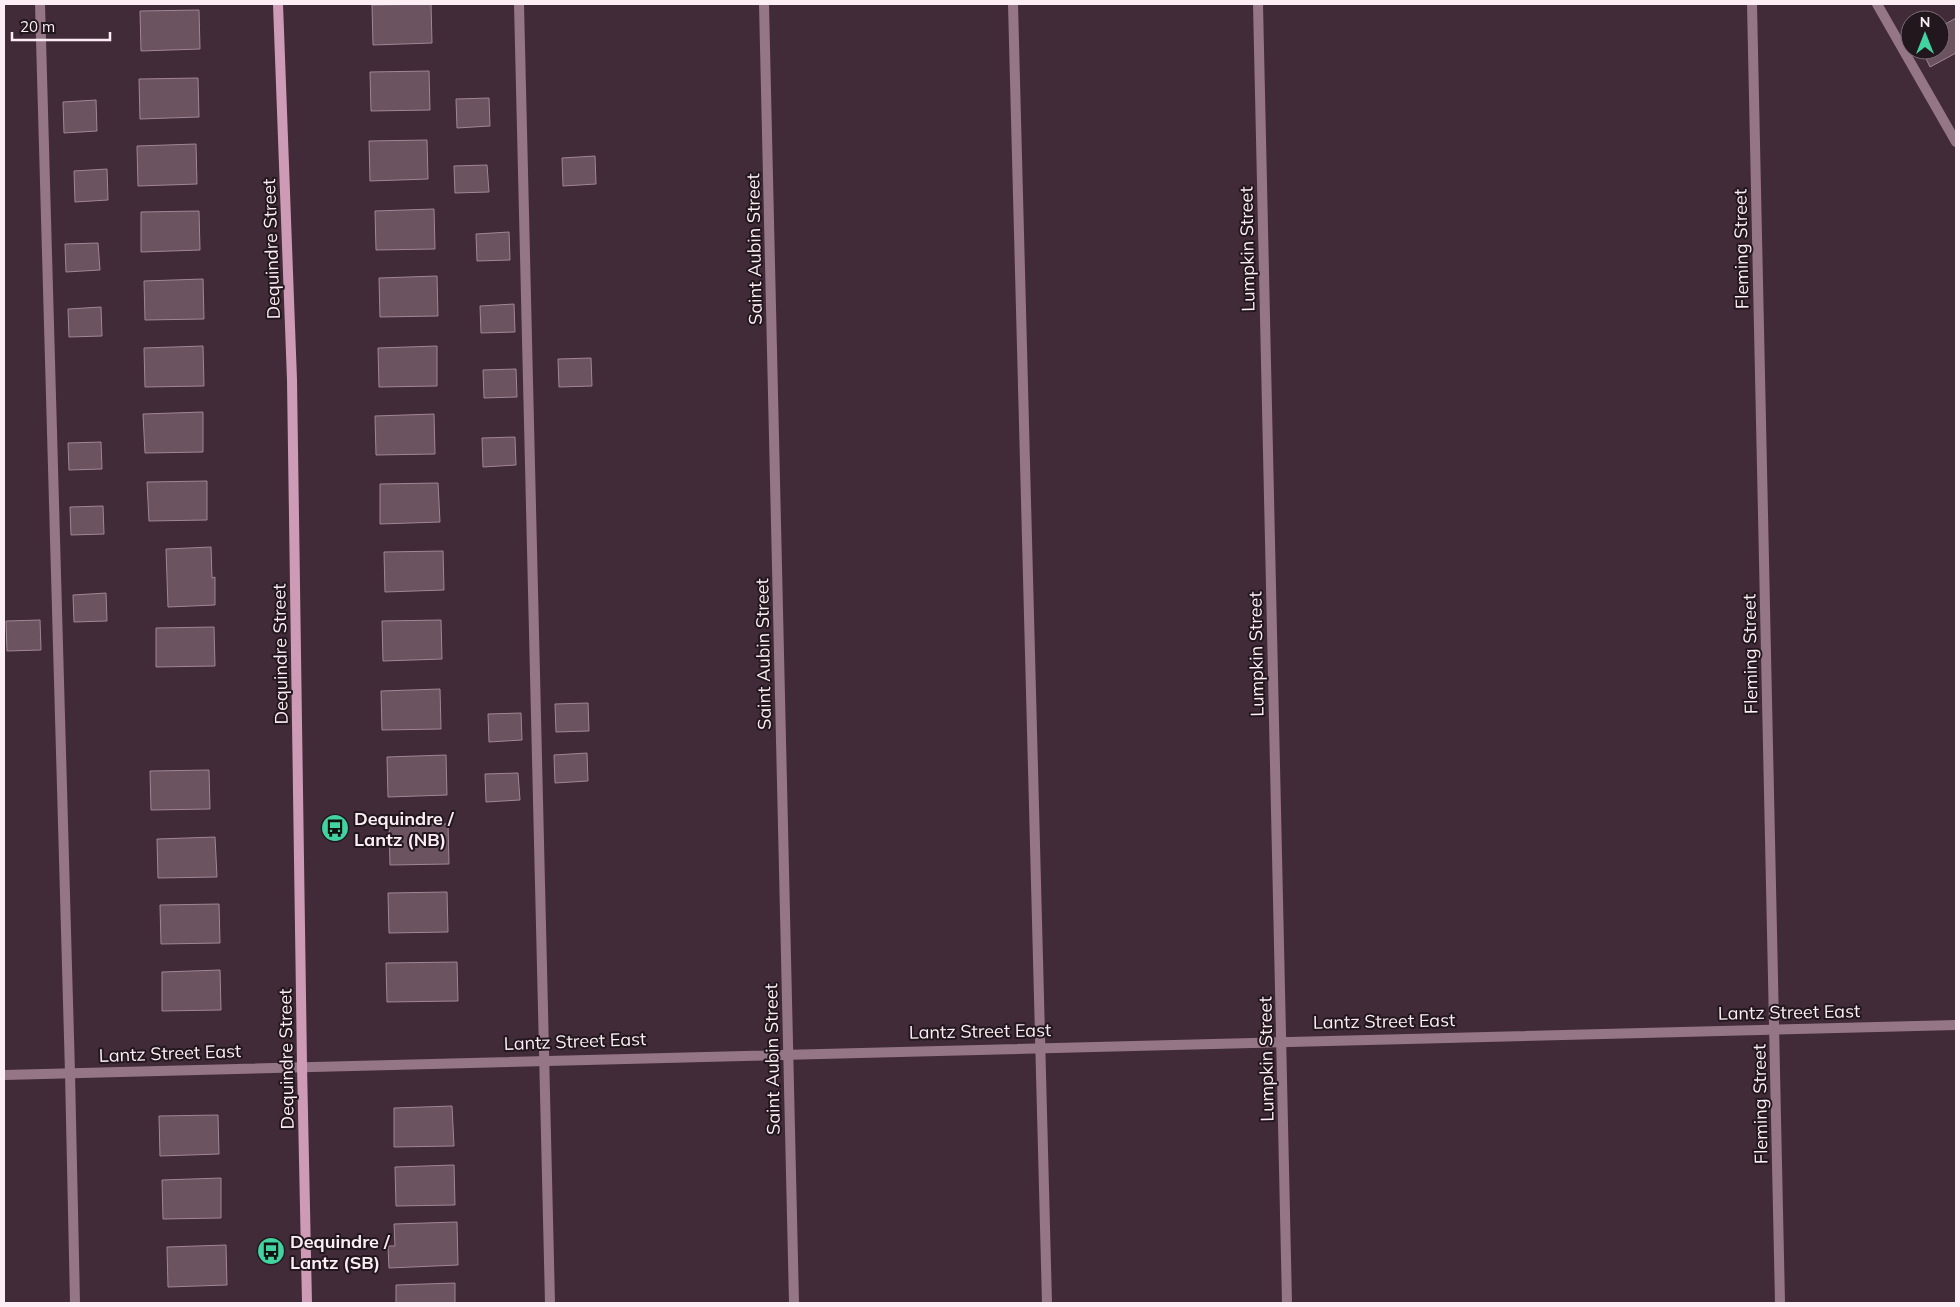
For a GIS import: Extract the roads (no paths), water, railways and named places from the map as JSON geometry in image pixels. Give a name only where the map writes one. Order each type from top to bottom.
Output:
[{"type":"street","points":[[40,4],[75,1303]]},
{"type":"street","name":"Dequindre Street","points":[[278,4],[292,380],[307,1303]]},
{"type":"street","points":[[519,4],[550,1303]]},
{"type":"street","name":"Saint Aubin Street","points":[[764,4],[794,1303]]},
{"type":"street","points":[[1013,4],[1047,1303]]},
{"type":"street","name":"Lumpkin Street","points":[[1258,4],[1287,1303]]},
{"type":"street","name":"Fleming Street","points":[[1752,4],[1780,1303]]},
{"type":"street","points":[[1877,4],[1956,142]]},
{"type":"street","name":"Lantz Street East","points":[[4,1076],[545,1058],[1956,1025]]},
{"type":"place","name":"Dequindre / Lantz (NB)","points":[[335,828]]},
{"type":"place","name":"Dequindre / Lantz (SB)","points":[[271,1251]]}]
